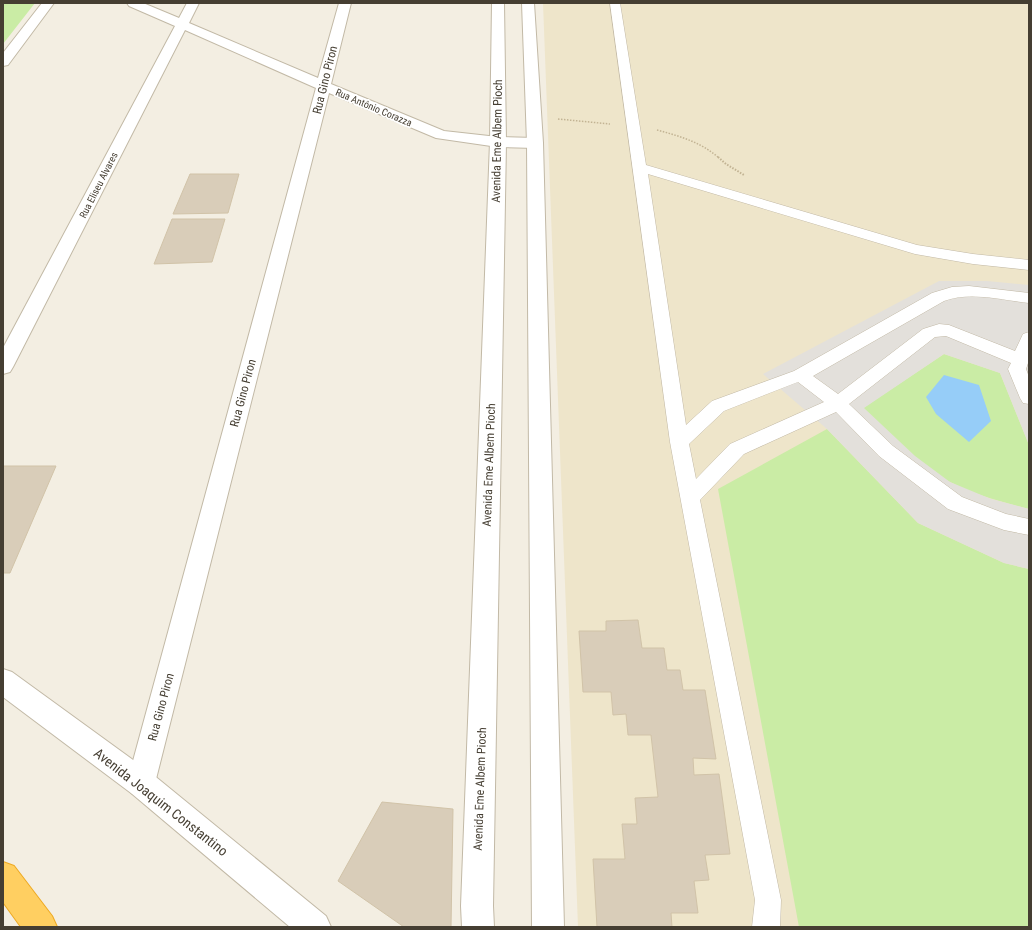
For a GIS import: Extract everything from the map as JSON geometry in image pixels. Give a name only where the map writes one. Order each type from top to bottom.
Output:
[{"type":"highway","points":[[3,877],[41,927]]},
{"type":"street","points":[[3,62],[48,3]]},
{"type":"street","name":"Rua Antônio Corazza","points":[[134,3],[441,135],[498,142],[535,143]]},
{"type":"street","name":"Rua Eliseu Alvares","points":[[3,367],[193,3]]},
{"type":"street","name":"Rua Gino Piron","points":[[141,784],[345,3]]},
{"type":"street","name":"Avenida Eme Albem Pioch","points":[[478,927],[477,906],[498,142],[498,3]]},
{"type":"street","points":[[528,3],[535,143],[548,927]]},
{"type":"street","name":"Avenida Joaquim Constantino","points":[[3,681],[141,784],[315,927]]},
{"type":"lane","points":[[615,3],[679,442],[768,900],[766,927]]},
{"type":"lane","points":[[640,167],[915,249],[973,259],[1029,265]]},
{"type":"lane","points":[[679,442],[718,406],[800,375],[938,297],[952,292],[969,291],[1029,298]]},
{"type":"lane","points":[[689,499],[737,449],[838,403],[929,333],[939,330],[949,331],[1020,360]]},
{"type":"lane","points":[[1029,338],[1017,369],[1029,398]]},
{"type":"lane","points":[[800,375],[838,403],[886,450],[955,504],[1004,522],[1029,527]]},
{"type":"path","points":[[533,115],[555,119],[662,131],[686,138],[710,150],[726,164],[745,176]]},
{"type":"shaded area","points":[[543,3],[1029,3],[1029,927],[578,927]]},
{"type":"shaded area","points":[[939,281],[987,281],[1029,285],[1029,445],[1000,373],[944,354],[864,408],[915,456],[950,482],[991,499],[1029,509],[1029,569],[1004,563],[918,523],[827,429],[763,374]]},
{"type":"green space","points":[[3,3],[35,3],[3,44]]},
{"type":"green space","points":[[944,354],[1000,373],[1029,445],[1029,509],[999,501],[959,487],[950,482],[927,467],[863,408]]},
{"type":"green space","points":[[827,429],[918,523],[1004,563],[1029,569],[1029,927],[799,927],[718,489]]},
{"type":"water","points":[[944,375],[979,385],[991,421],[969,442],[936,414],[926,397]]},
{"type":"building","points":[[190,174],[239,174],[228,213],[173,214]]},
{"type":"building","points":[[172,219],[225,219],[212,262],[154,264]]},
{"type":"building","points":[[3,466],[56,466],[10,573],[3,573]]},
{"type":"building","points":[[638,620],[642,648],[664,648],[667,670],[680,670],[683,690],[705,690],[716,759],[693,758],[694,775],[719,774],[730,854],[705,855],[709,880],[694,881],[698,913],[671,913],[672,927],[597,927],[593,859],[625,859],[622,824],[637,824],[635,798],[658,797],[651,735],[628,735],[626,714],[613,715],[611,692],[583,692],[579,631],[606,631],[606,621]]},
{"type":"building","points":[[382,802],[453,809],[451,927],[404,927],[338,881]]}]
